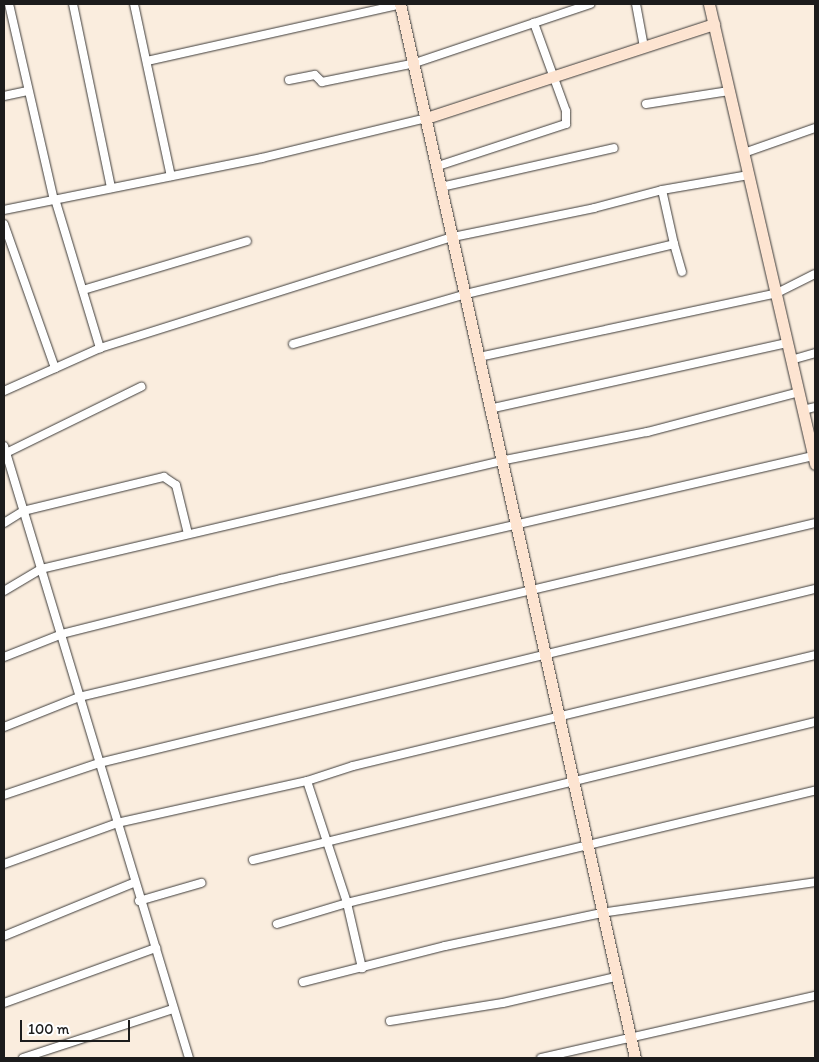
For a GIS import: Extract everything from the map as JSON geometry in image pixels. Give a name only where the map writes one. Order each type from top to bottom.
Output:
[{"type":"street","points":[[9,4],[55,199],[100,348]]},
{"type":"street","points":[[73,4],[111,188]]},
{"type":"street","points":[[134,4],[171,176]]},
{"type":"street","points":[[147,61],[401,4],[435,167],[466,294],[500,461],[575,782],[601,913],[635,1058]]},
{"type":"street","points":[[289,80],[315,75],[322,82],[415,64],[590,4]]},
{"type":"street","points":[[636,4],[644,47]]},
{"type":"street","points":[[4,657],[62,634],[515,524],[815,461],[709,4]]},
{"type":"street","points":[[435,167],[565,126],[566,111],[534,23]]},
{"type":"street","points":[[4,210],[171,176],[426,118],[714,24]]},
{"type":"street","points":[[4,96],[28,91]]},
{"type":"street","points":[[646,104],[729,91]]},
{"type":"street","points":[[744,153],[815,128]]},
{"type":"street","points":[[441,187],[614,148]]},
{"type":"street","points":[[4,391],[100,348],[453,237],[594,208],[662,190],[749,175]]},
{"type":"street","points":[[662,190],[682,272]]},
{"type":"street","points":[[4,224],[55,368]]},
{"type":"street","points":[[83,290],[247,241]]},
{"type":"street","points":[[293,344],[466,294],[674,244]]},
{"type":"street","points":[[479,357],[777,293],[815,274]]},
{"type":"street","points":[[489,409],[787,343]]},
{"type":"street","points":[[791,360],[815,353]]},
{"type":"street","points":[[141,386],[4,451],[62,634],[139,901],[156,948],[189,1058]]},
{"type":"street","points":[[4,591],[41,569],[500,461],[647,432],[799,392]]},
{"type":"street","points":[[803,410],[815,407]]},
{"type":"street","points":[[4,523],[23,511],[164,477],[176,485],[188,534]]},
{"type":"street","points":[[4,727],[79,697],[815,523]]},
{"type":"street","points":[[4,795],[99,763],[815,588]]},
{"type":"street","points":[[4,864],[117,823],[307,781],[353,766],[815,655]]},
{"type":"street","points":[[253,860],[815,722]]},
{"type":"street","points":[[307,781],[347,903],[362,968]]},
{"type":"street","points":[[277,924],[347,903],[815,791]]},
{"type":"street","points":[[302,982],[445,946],[601,913],[815,882]]},
{"type":"street","points":[[4,936],[134,883]]},
{"type":"street","points":[[139,901],[200,883]]},
{"type":"street","points":[[4,1003],[156,948]]},
{"type":"street","points":[[390,1021],[503,1003],[616,977]]},
{"type":"street","points":[[541,1058],[815,996]]},
{"type":"street","points":[[23,1058],[174,1009]]}]
